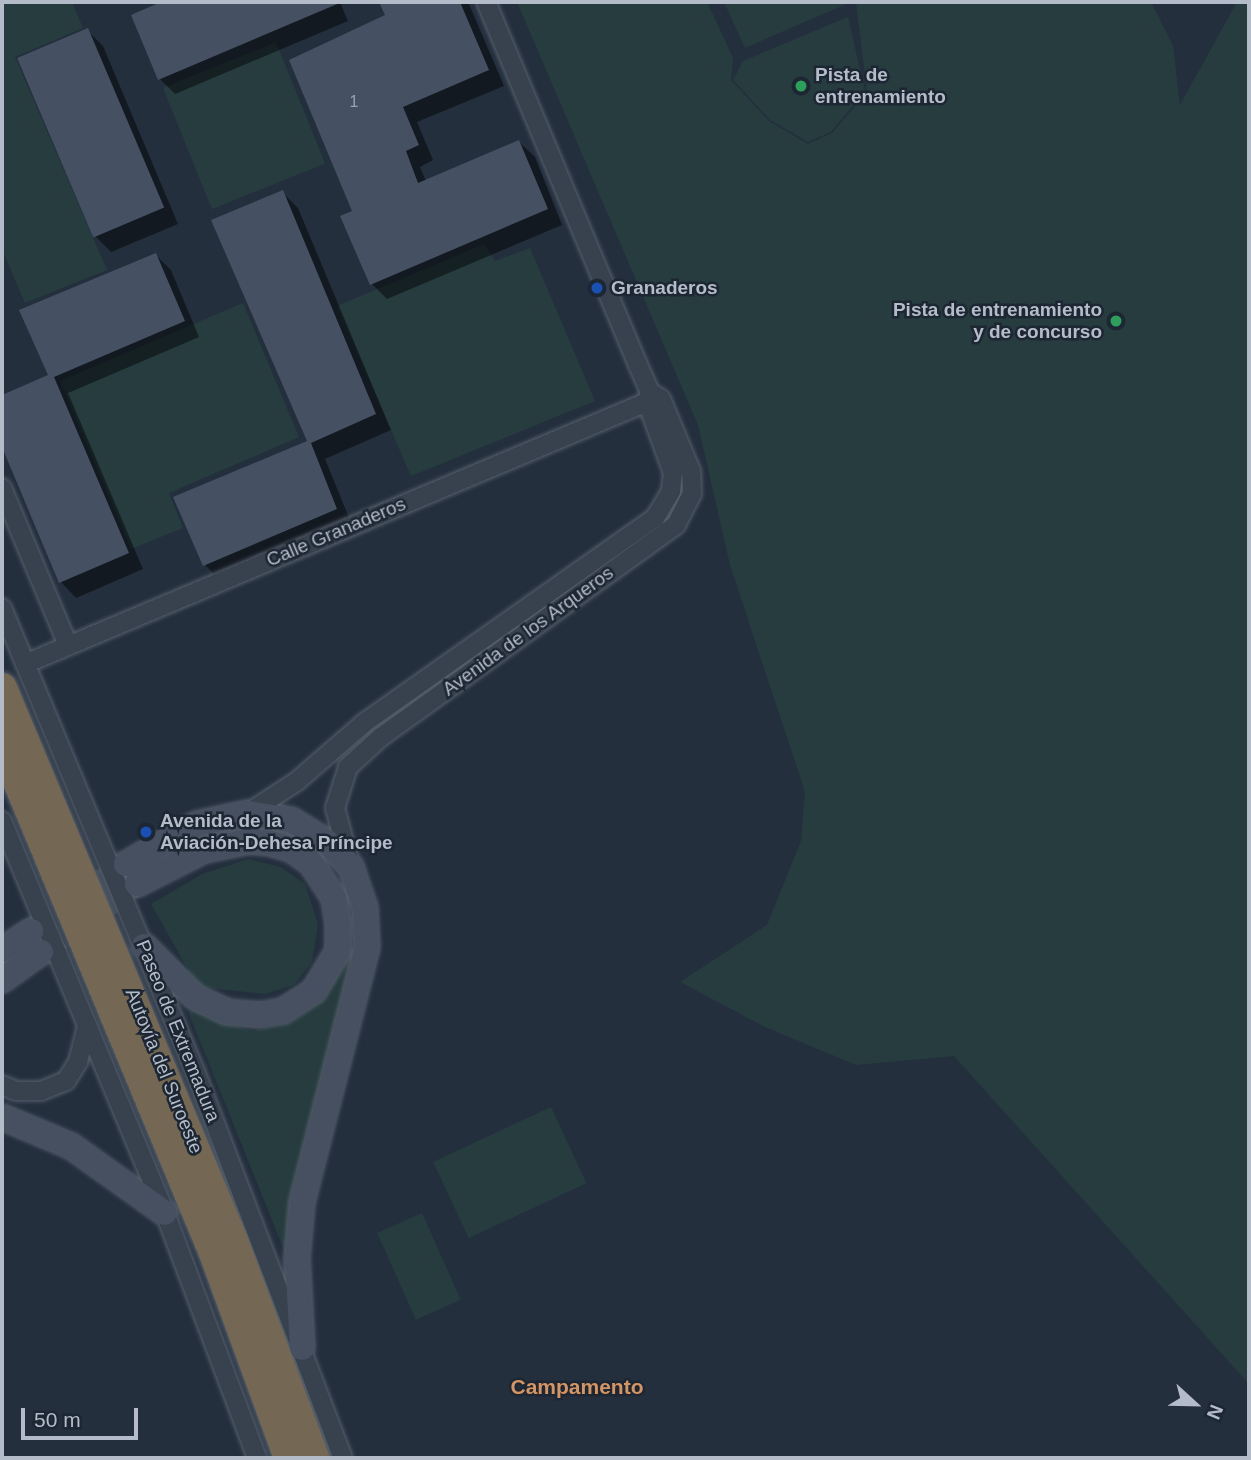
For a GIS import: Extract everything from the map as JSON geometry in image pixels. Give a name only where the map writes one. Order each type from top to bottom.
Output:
[{"type":"highway","name":"Autovía del Suroeste","points":[[2,688],[233,1241],[314,1458]]},
{"type":"highway","name":"Autovía del Suroeste","points":[[2,743],[214,1253],[289,1458]]},
{"type":"main road","points":[[144,946],[195,997],[227,1012],[260,1015],[283,1012],[314,991],[338,951],[338,923],[326,884],[311,863],[291,849],[249,841],[221,846],[132,874],[197,824],[248,813],[291,820],[327,842],[351,867],[365,908],[367,947],[302,1202],[297,1258],[302,1348]]},
{"type":"main road","points":[[2,950],[36,941],[4,979]]},
{"type":"main road","points":[[2,1117],[71,1146],[165,1213]]},
{"type":"street","name":"Avenida de los Arqueros","points":[[248,813],[296,782],[364,723],[655,518],[671,491],[673,473],[649,397],[486,2]]},
{"type":"street","name":"Avenida de los Arqueros","points":[[351,867],[335,808],[348,767],[381,737],[676,525],[686,510],[692,494],[691,471],[661,399],[649,397]]},
{"type":"street","name":"Calle Granaderos","points":[[25,664],[649,397]]},
{"type":"street","points":[[2,488],[68,645]]},
{"type":"street","name":"Paseo de Extremadura","points":[[2,608],[144,946],[343,1458]]},
{"type":"street","points":[[2,821],[165,1213],[257,1458]]},
{"type":"street","points":[[2,1085],[16,1091],[41,1091],[66,1081],[78,1062],[87,1025]]},
{"type":"green space","points":[[2,2],[72,2],[83,28],[15,57],[107,270],[25,303],[2,249]]},
{"type":"green space","points":[[517,2],[707,2],[733,58],[731,80],[769,121],[808,144],[832,133],[867,92],[856,2],[1151,2],[1173,46],[1180,105],[1237,2],[1249,2],[1249,1384],[954,1056],[856,1065],[763,1026],[680,982],[767,925],[801,841],[805,792],[730,565],[698,425]]},
{"type":"green space","points":[[724,2],[851,2],[745,48]]},
{"type":"green space","name":"Pista de entrenamiento","points":[[848,17],[865,91],[831,132],[808,142],[770,120],[733,80],[743,61]]},
{"type":"green space","points":[[276,42],[325,163],[212,209],[163,88]]},
{"type":"green space","points":[[484,244],[495,261],[530,248],[595,401],[411,476],[337,306]]},
{"type":"green space","points":[[243,303],[299,437],[169,493],[183,528],[131,549],[60,381]]},
{"type":"green space","points":[[248,859],[281,867],[305,884],[318,924],[312,962],[294,985],[265,994],[198,987],[151,904],[202,874]]},
{"type":"green space","points":[[345,960],[355,967],[303,1147],[287,1257],[189,1014],[191,1007],[222,1023],[254,1031],[292,1022],[324,999]]},
{"type":"green space","points":[[551,1107],[586,1183],[469,1238],[433,1162]]},
{"type":"green space","points":[[422,1213],[461,1300],[416,1320],[377,1233]]},
{"type":"building","points":[[161,2],[342,2],[158,80],[131,15]]},
{"type":"building","points":[[379,2],[460,2],[489,70],[403,107],[419,145],[406,151],[418,183],[519,140],[548,209],[370,285],[340,216],[352,211],[289,60],[385,15]]},
{"type":"building","points":[[88,28],[164,207],[93,238],[17,58]]},
{"type":"building","points":[[283,190],[376,414],[311,443],[337,509],[203,566],[173,497],[307,441],[211,220]]},
{"type":"building","points":[[156,253],[185,321],[54,377],[129,553],[59,583],[2,447],[2,395],[48,375],[19,310]]},
{"type":"tunnel","points":[[31,931],[126,864]]},
{"type":"tunnel","points":[[41,952],[137,884]]},
{"type":"place","name":"Pista de entrenamiento","points":[[801,86]]},
{"type":"place","name":"Granaderos","points":[[597,288]]},
{"type":"place","name":"Pista de entrenamiento y de concurso","points":[[1116,321]]},
{"type":"place","name":"Avenida de la Aviación-Dehesa Príncipe","points":[[146,832]]},
{"type":"district","name":"Campamento","points":[[577,1387]]}]
